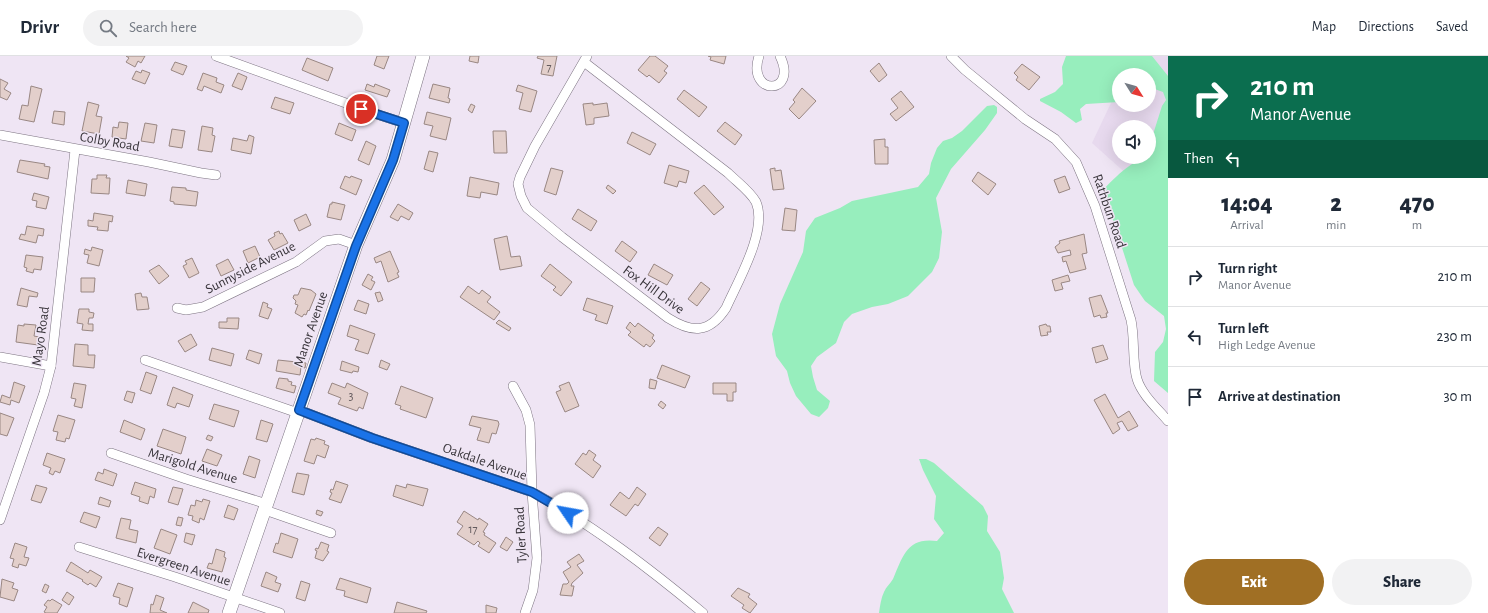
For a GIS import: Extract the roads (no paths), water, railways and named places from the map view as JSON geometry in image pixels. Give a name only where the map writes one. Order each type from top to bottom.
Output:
[{"type":"street","points":[[216,56],[404,123]]},
{"type":"street","name":"Manor Avenue","points":[[229,613],[356,246],[393,160],[423,56]]},
{"type":"street","points":[[759,56],[756,70],[758,78],[766,85],[771,86],[778,84],[784,77],[785,66],[780,56]]},
{"type":"street","name":"Rathbun Road","points":[[951,56],[1025,119],[1055,139],[1076,162],[1095,206],[1131,320],[1134,333],[1137,378],[1149,400],[1168,421]]},
{"type":"street","name":"Fox Hill Drive","points":[[585,59],[728,173],[750,194],[756,202],[760,216],[755,241],[726,308],[720,318],[708,326],[691,330],[668,318],[562,237],[527,208],[521,196],[518,184],[534,146],[585,59]]},
{"type":"street","name":"Colby Road","points":[[0,135],[75,150],[149,162],[201,174],[216,175]]},
{"type":"street","name":"Mayo Road","points":[[0,520],[44,393],[51,366],[75,150]]},
{"type":"street","name":"Sunnyside Avenue","points":[[177,308],[186,310],[203,306],[296,262],[325,241],[339,239],[356,246]]},
{"type":"street","points":[[0,357],[51,366]]},
{"type":"street","name":"Oakdale Avenue","points":[[145,360],[299,411],[372,438],[532,492],[556,505],[653,573],[703,613]]},
{"type":"street","name":"Tyler Road","points":[[513,386],[526,410],[530,425],[532,492],[537,558],[533,590],[525,613]]},
{"type":"street","name":"Marigold Avenue","points":[[111,454],[266,507],[331,534]]},
{"type":"street","name":"Evergreen Avenue","points":[[78,546],[280,613]]}]
